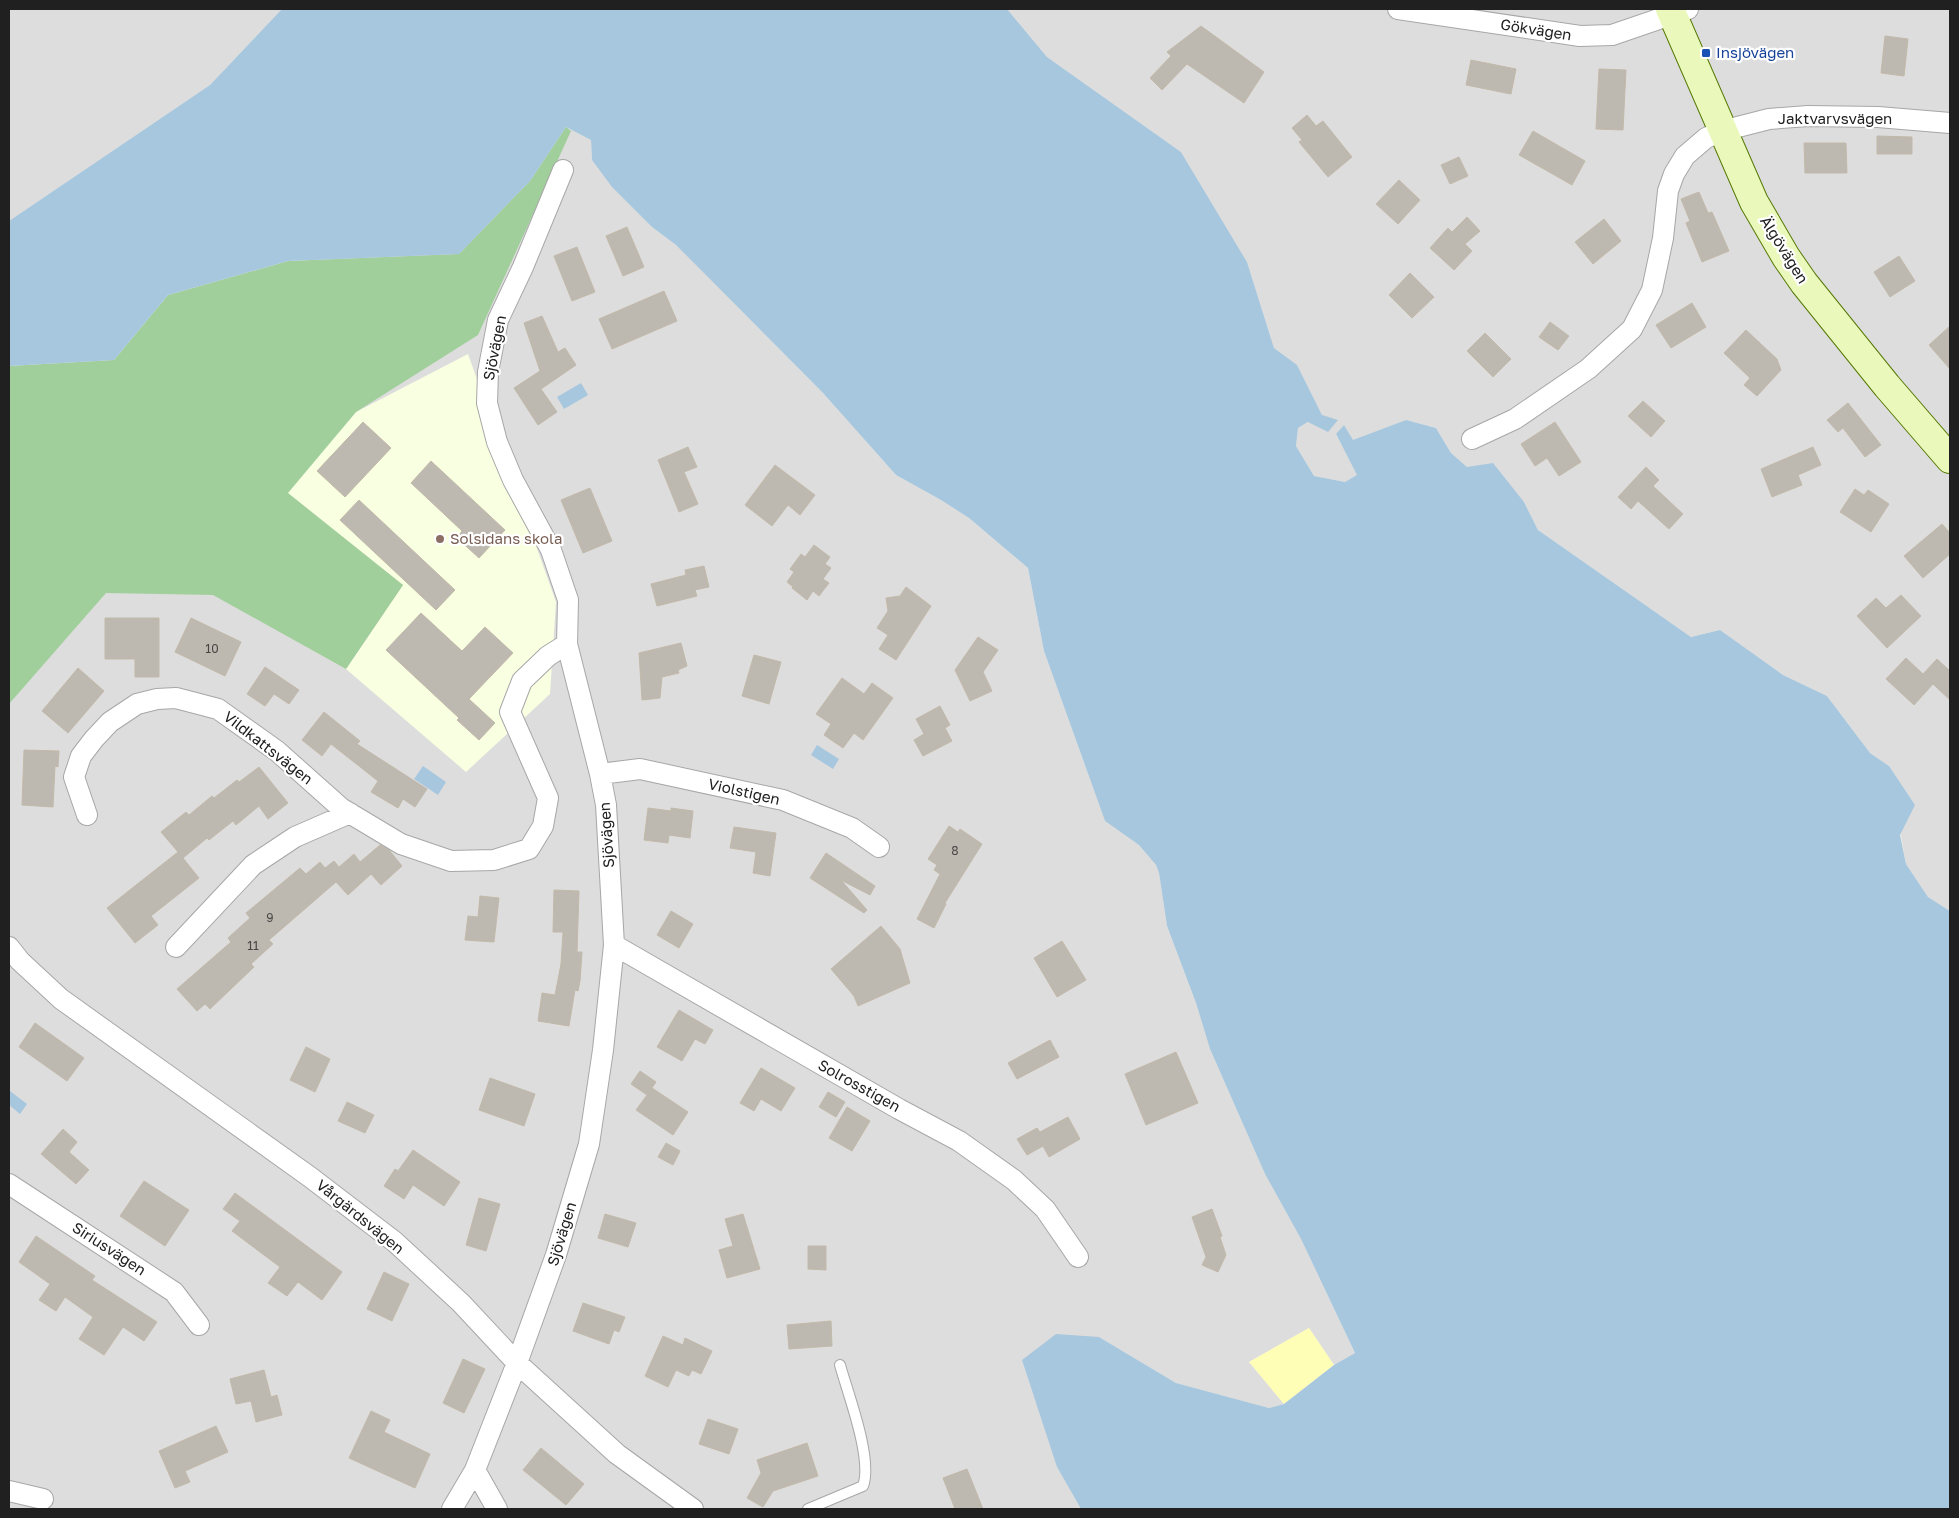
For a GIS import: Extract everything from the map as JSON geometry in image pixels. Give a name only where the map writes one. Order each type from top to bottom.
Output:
[{"type":"street","name":"Gökvägen","points":[[1398,9],[1580,36],[1612,35],[1677,11]]},
{"type":"street","name":"Älgövägen","points":[[1677,11],[1722,131],[1754,202],[1786,257],[1804,284],[1881,379],[1950,459]]},
{"type":"street","name":"Jaktvarvsvägen","points":[[1722,131],[1769,119],[1808,116],[1878,117],[1950,123]]},
{"type":"street","points":[[1472,439],[1515,419],[1588,369],[1632,329],[1652,290],[1663,238],[1668,191],[1674,174],[1685,156],[1696,146],[1706,138],[1722,131]]},
{"type":"street","name":"Sjövägen","points":[[452,1509],[475,1470],[517,1363],[556,1255],[589,1144],[604,1050],[614,945],[606,804],[567,644],[568,600],[551,550],[513,480],[497,442],[487,402],[488,372],[498,320],[523,267],[563,170]]},
{"type":"street","name":"Vildkattsvägen","points":[[87,815],[74,777],[85,750],[110,722],[137,704],[156,699],[176,698],[218,709],[277,751],[341,808],[401,844],[451,861],[494,860],[529,848],[543,826],[548,798],[510,712],[522,681],[548,656],[567,644]]},
{"type":"street","name":"Violstigen","points":[[600,774],[640,769],[783,800],[852,828],[879,847]]},
{"type":"street","points":[[176,947],[253,865],[295,837],[350,813]]},
{"type":"street","name":"Solrosstigen","points":[[614,945],[815,1061],[959,1141],[1014,1180],[1045,1209],[1078,1257]]},
{"type":"street","name":"Vårgärdsvägen","points":[[9,947],[20,961],[61,1000],[310,1176],[381,1231],[461,1303],[517,1363],[617,1454],[693,1509]]},
{"type":"street","name":"Siriusvägen","points":[[9,1184],[174,1292],[199,1325]]},
{"type":"street","points":[[475,1470],[497,1509]]},
{"type":"street","points":[[9,1491],[43,1499]]},
{"type":"lane","points":[[808,1509],[863,1486],[866,1477],[865,1453],[840,1365]]},
{"type":"shaded area","points":[[9,9],[282,9],[210,85],[9,221]]},
{"type":"shaded area","points":[[1007,9],[1950,9],[1950,911],[1928,897],[1906,864],[1889,766],[1870,753],[1827,696],[1783,675],[1720,630],[1691,637],[1538,530],[1524,502],[1467,467],[1451,453],[1436,428],[1406,420],[1353,441],[1344,425],[1336,435],[1358,475],[1345,482],[1314,476],[1296,446],[1298,428],[1322,415],[1297,366],[1274,348],[1247,262],[1181,152],[1047,57]]},
{"type":"shaded area","points":[[566,127],[591,140],[592,160],[652,227],[676,245],[823,393],[896,475],[969,518],[1028,568],[1044,651],[1105,821],[1139,845],[1156,865],[1159,873],[1167,926],[1196,1003],[1210,1049],[1265,1174],[1301,1239],[1355,1353],[1334,1365],[1309,1328],[1249,1362],[1284,1404],[1269,1408],[1176,1383],[1099,1337],[1057,1467],[1081,1509],[9,1509],[9,366],[114,360]]},
{"type":"shaded area","name":"Solsidans skola","points":[[468,354],[556,602],[550,694],[466,772],[346,669],[403,585],[287,493],[356,412]]},
{"type":"green space","points":[[566,127],[571,131],[478,335],[356,412],[288,493],[403,585],[346,669],[213,595],[106,593],[9,704],[9,366],[114,360],[168,295],[288,261],[459,254],[530,181]]},
{"type":"sand","points":[[1309,1328],[1334,1365],[1284,1404],[1249,1362]]},
{"type":"water","points":[[282,9],[1007,9],[1047,57],[1181,152],[1247,262],[1274,348],[1297,365],[1322,415],[1338,420],[1328,432],[1308,422],[1298,428],[1296,446],[1314,476],[1345,482],[1357,475],[1336,434],[1344,425],[1353,440],[1406,420],[1436,428],[1451,453],[1467,467],[1493,463],[1524,502],[1538,530],[1691,637],[1720,630],[1783,675],[1827,696],[1870,753],[1889,766],[1915,805],[1900,835],[1906,864],[1928,897],[1950,911],[1950,1509],[1081,1509],[1057,1467],[1022,1360],[1056,1334],[1099,1337],[1176,1383],[1269,1408],[1284,1404],[1334,1365],[1355,1353],[1301,1239],[1265,1174],[1210,1049],[1196,1003],[1167,926],[1159,873],[1156,865],[1139,845],[1105,821],[1044,651],[1028,568],[969,518],[896,475],[823,393],[676,245],[652,227],[612,187],[592,160],[591,140],[566,127],[530,181],[459,254],[288,261],[168,295],[114,360],[9,366],[9,221],[210,85]]},
{"type":"water","points":[[581,383],[588,395],[564,409],[557,397]]},
{"type":"water","points":[[817,745],[839,759],[833,769],[811,755]]},
{"type":"water","points":[[423,766],[446,782],[438,795],[414,779]]},
{"type":"water","points":[[10,1091],[27,1104],[20,1114],[9,1105]]},
{"type":"building","points":[[1201,26],[1264,72],[1244,103],[1187,64],[1162,90],[1150,78],[1171,56],[1167,52]]},
{"type":"building","points":[[1885,36],[1908,39],[1904,76],[1881,73]]},
{"type":"building","points":[[1471,60],[1516,69],[1511,94],[1466,85]]},
{"type":"building","points":[[1599,69],[1626,70],[1623,130],[1596,129]]},
{"type":"building","points":[[1307,115],[1316,126],[1323,121],[1352,157],[1328,177],[1299,142],[1302,140],[1292,128]]},
{"type":"building","points":[[1533,131],[1585,161],[1572,185],[1519,155]]},
{"type":"building","points":[[1877,136],[1912,137],[1912,154],[1877,154]]},
{"type":"building","points":[[1804,143],[1846,143],[1847,173],[1805,173]]},
{"type":"building","points":[[1459,157],[1468,176],[1450,184],[1441,165]]},
{"type":"building","points":[[1399,180],[1420,200],[1398,224],[1376,204]]},
{"type":"building","points":[[1699,192],[1708,213],[1712,212],[1729,251],[1702,262],[1686,223],[1690,221],[1681,199]]},
{"type":"building","points":[[1467,217],[1480,231],[1465,244],[1472,251],[1454,270],[1430,248],[1448,228],[1452,232]]},
{"type":"building","points":[[1604,219],[1621,241],[1593,264],[1575,242]]},
{"type":"building","points":[[627,227],[644,267],[623,276],[606,236]]},
{"type":"building","points":[[577,247],[595,292],[572,301],[554,256]]},
{"type":"building","points":[[1899,256],[1915,281],[1890,297],[1874,272]]},
{"type":"building","points":[[1410,273],[1434,297],[1412,318],[1389,295]]},
{"type":"building","points":[[664,291],[677,321],[612,349],[599,319]]},
{"type":"building","points":[[1692,303],[1706,327],[1671,348],[1656,325]]},
{"type":"building","points":[[542,316],[558,352],[565,348],[576,365],[541,389],[557,412],[538,425],[514,388],[540,371],[524,323]]},
{"type":"building","points":[[1550,322],[1569,336],[1558,350],[1539,337]]},
{"type":"building","points":[[1950,326],[1950,369],[1929,345]]},
{"type":"building","points":[[1746,330],[1777,359],[1781,370],[1757,396],[1744,385],[1750,378],[1724,353]]},
{"type":"building","points":[[1485,333],[1511,359],[1493,377],[1467,351]]},
{"type":"building","points":[[1643,401],[1665,421],[1651,437],[1628,416]]},
{"type":"building","points":[[1848,403],[1881,445],[1865,457],[1843,428],[1838,432],[1827,420]]},
{"type":"building","points":[[363,422],[391,448],[345,497],[317,471]]},
{"type":"building","points":[[1555,422],[1581,462],[1559,476],[1547,458],[1535,466],[1521,444]]},
{"type":"building","points":[[688,447],[697,467],[684,472],[698,504],[679,512],[658,460]]},
{"type":"building","points":[[1813,447],[1821,465],[1798,475],[1802,485],[1772,497],[1761,469]]},
{"type":"building","points":[[431,461],[505,530],[479,558],[457,538],[462,531],[411,483]]},
{"type":"building","points":[[775,465],[815,495],[800,515],[788,505],[772,526],[745,505]]},
{"type":"building","points":[[1646,467],[1659,480],[1653,486],[1683,514],[1669,529],[1638,501],[1631,509],[1618,497]]},
{"type":"building","points":[[590,488],[612,541],[583,553],[561,500]]},
{"type":"building","points":[[1855,489],[1864,495],[1868,490],[1889,504],[1871,532],[1840,512]]},
{"type":"building","points":[[359,500],[455,590],[436,610],[340,520]]},
{"type":"building","points":[[1942,524],[1950,533],[1950,554],[1923,578],[1904,556]]},
{"type":"building","points":[[814,545],[830,557],[825,564],[831,568],[823,579],[829,583],[819,596],[813,591],[807,600],[787,582],[794,572],[790,569],[801,554],[805,557]]},
{"type":"building","points":[[704,566],[709,587],[695,590],[697,596],[657,606],[651,584],[686,575],[685,570]]},
{"type":"building","points":[[906,587],[931,606],[896,660],[879,649],[888,635],[877,628],[888,611],[886,598],[900,596]]},
{"type":"building","points":[[1901,595],[1921,616],[1887,648],[1857,616],[1876,598],[1886,608]]},
{"type":"building","points":[[421,613],[462,651],[485,627],[513,653],[469,699],[495,723],[479,740],[457,720],[459,718],[386,650]]},
{"type":"building","points":[[105,618],[159,618],[159,677],[135,677],[135,659],[105,659]]},
{"type":"building","points":[[191,618],[241,642],[225,676],[175,652]]},
{"type":"building","points":[[978,637],[998,650],[983,672],[992,691],[970,701],[955,670]]},
{"type":"building","points":[[681,643],[687,666],[678,670],[679,673],[662,677],[660,698],[642,700],[639,653]]},
{"type":"building","points":[[754,655],[781,662],[769,704],[742,696]]},
{"type":"building","points":[[1906,658],[1923,674],[1937,659],[1950,671],[1950,700],[1933,684],[1914,705],[1886,679]]},
{"type":"building","points":[[265,667],[299,690],[289,704],[274,694],[265,706],[247,694]]},
{"type":"building","points":[[78,668],[104,691],[68,733],[42,711]]},
{"type":"building","points":[[842,678],[864,694],[872,683],[893,698],[863,740],[854,733],[843,748],[824,735],[831,724],[816,714]]},
{"type":"building","points":[[940,706],[950,725],[945,728],[952,741],[923,756],[914,740],[924,734],[916,719]]},
{"type":"building","points":[[324,712],[360,741],[357,744],[427,789],[415,807],[403,799],[398,808],[371,792],[378,781],[331,744],[322,756],[302,740]]},
{"type":"building","points":[[24,750],[59,751],[58,767],[55,766],[53,807],[22,805]]},
{"type":"building","points":[[259,767],[288,803],[268,819],[259,806],[236,825],[233,821],[209,840],[207,838],[183,858],[199,878],[151,916],[158,925],[135,943],[107,908],[178,852],[161,832],[186,812],[189,815],[212,796],[214,798],[237,780],[239,782]]},
{"type":"building","points":[[648,808],[671,811],[671,808],[693,811],[690,838],[669,835],[668,843],[644,840]]},
{"type":"building","points":[[949,826],[958,832],[960,829],[982,844],[945,903],[934,928],[917,919],[940,874],[934,870],[937,865],[928,859]]},
{"type":"building","points":[[734,827],[776,833],[770,876],[753,873],[756,852],[730,848]]},
{"type":"building","points":[[380,845],[389,850],[402,866],[381,885],[371,874],[348,895],[336,882],[269,940],[273,944],[251,964],[254,967],[210,1009],[205,1004],[197,1011],[177,989],[231,942],[228,938],[250,918],[246,913],[300,868],[306,874],[320,862],[325,868],[334,861],[339,867],[354,854],[360,862]]},
{"type":"building","points":[[826,853],[875,886],[870,895],[841,880],[867,910],[864,913],[810,878]]},
{"type":"building","points":[[554,890],[579,891],[577,952],[582,952],[580,981],[578,991],[575,990],[569,1026],[538,1021],[542,993],[555,995],[561,964],[563,932],[553,932]]},
{"type":"building","points":[[480,896],[499,898],[494,942],[465,940],[468,916],[478,917]]},
{"type":"building","points":[[671,911],[693,924],[679,948],[657,935]]},
{"type":"building","points":[[881,926],[900,949],[910,983],[858,1006],[854,996],[831,969]]},
{"type":"building","points":[[1062,941],[1086,980],[1057,997],[1034,958]]},
{"type":"building","points":[[679,1010],[713,1030],[705,1044],[695,1039],[682,1061],[657,1047]]},
{"type":"building","points":[[35,1023],[84,1058],[67,1081],[19,1047]]},
{"type":"building","points":[[1050,1040],[1059,1057],[1017,1079],[1008,1063]]},
{"type":"building","points":[[306,1047],[330,1059],[315,1092],[290,1080]]},
{"type":"building","points":[[1176,1052],[1198,1103],[1146,1125],[1125,1074]]},
{"type":"building","points":[[761,1068],[795,1088],[781,1111],[761,1099],[754,1111],[740,1103]]},
{"type":"building","points":[[640,1071],[656,1082],[649,1092],[652,1088],[688,1112],[673,1135],[636,1110],[647,1095],[631,1084]]},
{"type":"building","points":[[490,1078],[535,1094],[524,1126],[479,1110]]},
{"type":"building","points":[[828,1092],[845,1102],[836,1117],[819,1107]]},
{"type":"building","points":[[347,1102],[374,1115],[365,1133],[338,1121]]},
{"type":"building","points":[[847,1107],[870,1121],[852,1151],[829,1138]]},
{"type":"building","points":[[1068,1117],[1080,1139],[1049,1157],[1043,1146],[1027,1155],[1017,1139],[1037,1128],[1040,1132]]},
{"type":"building","points":[[63,1129],[77,1142],[69,1152],[89,1170],[76,1184],[41,1154]]},
{"type":"building","points":[[666,1143],[680,1151],[673,1165],[658,1157]]},
{"type":"building","points":[[413,1150],[460,1182],[444,1206],[413,1185],[404,1199],[384,1186],[395,1169],[398,1171]]},
{"type":"building","points":[[144,1181],[189,1210],[165,1246],[120,1216]]},
{"type":"building","points":[[235,1193],[342,1272],[322,1300],[298,1282],[287,1296],[268,1283],[280,1267],[232,1231],[240,1221],[223,1209]]},
{"type":"building","points":[[479,1198],[500,1204],[486,1251],[466,1245]]},
{"type":"building","points":[[1212,1209],[1222,1236],[1220,1237],[1226,1255],[1218,1272],[1202,1265],[1206,1257],[1192,1217]]},
{"type":"building","points":[[605,1214],[636,1223],[628,1247],[598,1238]]},
{"type":"building","points":[[743,1214],[760,1269],[727,1278],[719,1250],[733,1246],[725,1219]]},
{"type":"building","points":[[36,1236],[95,1276],[92,1280],[157,1322],[144,1341],[123,1327],[104,1355],[79,1339],[93,1317],[65,1297],[56,1311],[39,1300],[50,1284],[19,1262]]},
{"type":"building","points":[[808,1246],[826,1246],[826,1270],[808,1269]]},
{"type":"building","points":[[384,1272],[409,1284],[392,1321],[367,1309]]},
{"type":"building","points":[[583,1303],[625,1317],[619,1332],[614,1330],[609,1344],[573,1331]]},
{"type":"building","points":[[831,1321],[832,1346],[789,1349],[787,1325]]},
{"type":"building","points":[[663,1336],[683,1345],[685,1338],[712,1351],[701,1374],[692,1370],[689,1376],[676,1370],[668,1387],[645,1376]]},
{"type":"building","points":[[463,1359],[485,1369],[464,1413],[443,1403]]},
{"type":"building","points":[[264,1370],[271,1397],[277,1395],[282,1415],[256,1422],[251,1401],[236,1404],[230,1379]]},
{"type":"building","points":[[371,1411],[390,1420],[384,1432],[430,1454],[415,1488],[349,1458]]},
{"type":"building","points":[[708,1419],[738,1429],[729,1454],[699,1444]]},
{"type":"building","points":[[216,1426],[228,1452],[185,1471],[190,1482],[175,1488],[159,1451]]},
{"type":"building","points":[[807,1443],[818,1476],[773,1491],[763,1507],[747,1498],[761,1473],[757,1460]]},
{"type":"building","points":[[541,1448],[584,1484],[566,1505],[523,1470]]},
{"type":"building","points":[[967,1469],[983,1509],[955,1509],[943,1478]]},
{"type":"place","name":"Insjövägen","points":[[1706,53]]},
{"type":"place","name":"Solsidans skola","points":[[440,539]]}]
